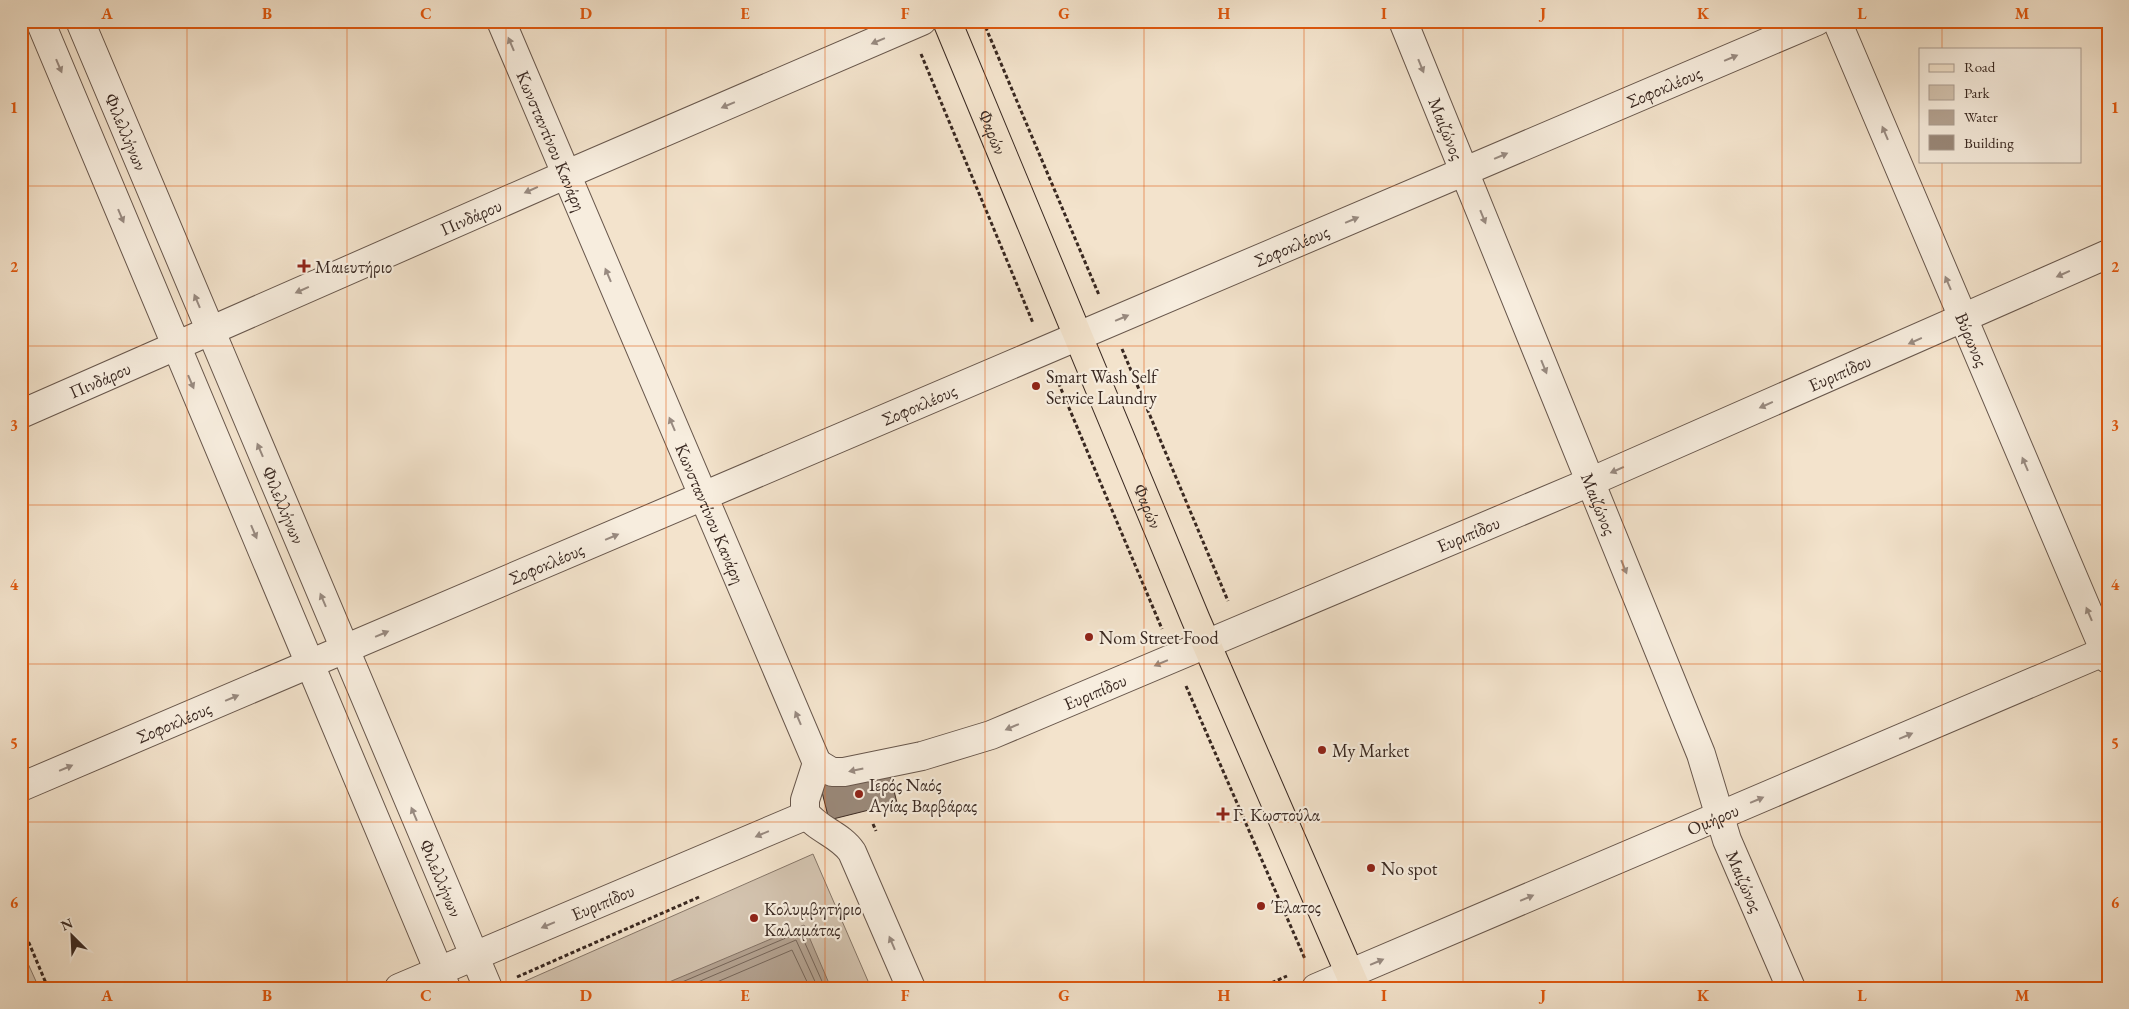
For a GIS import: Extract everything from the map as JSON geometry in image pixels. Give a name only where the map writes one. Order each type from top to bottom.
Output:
[{"type":"main road","name":"Φαρών","points":[[947,21],[1206,644],[1353,981]]},
{"type":"street","name":"Φιλελλήνων","points":[[80,21],[474,956],[501,983]]},
{"type":"street","name":"Κωνσταντίνου Κανάρη","points":[[501,21],[817,763]]},
{"type":"street","name":"Μαιζώνος","points":[[1403,21],[1701,754],[1719,816],[1741,875],[1791,988]]},
{"type":"street","name":"Σοφοκλέους","points":[[21,787],[1816,21]]},
{"type":"street","name":"Βύρωνος","points":[[1838,21],[2107,653]]},
{"type":"street","name":"Φιλελλήνων","points":[[37,24],[442,979]]},
{"type":"street","name":"Πινδάρου","points":[[21,414],[565,174],[916,24]]},
{"type":"street","name":"Ευριπίδου","points":[[817,763],[832,772],[844,772],[957,746],[991,735],[1590,482],[2108,254]]},
{"type":"street","name":"Ομήρου","points":[[1317,988],[1353,981],[1719,816],[2107,653]]},
{"type":"street","points":[[817,763],[804,809],[818,826],[844,842],[852,852],[911,988]]},
{"type":"street","name":"Ευριπίδου","points":[[398,988],[442,979],[474,956],[807,815]]},
{"type":"path","points":[[916,24],[1046,351],[1174,658],[1317,988]]},
{"type":"path","points":[[501,983],[701,896]]},
{"type":"path","points":[[21,924],[48,988]]},
{"type":"green space","name":"Κολυμβητήριο Καλαμάτας","points":[[813,854],[871,988],[525,988],[523,982]]},
{"type":"green space","points":[[21,948],[39,988],[21,988]]},
{"type":"water","name":"Κολυμβητήριο Καλαμάτας","points":[[804,925],[831,988],[655,988]]},
{"type":"building","name":"Ιερός Ναός Αγίας Βαρβάρας","points":[[888,767],[897,803],[829,820],[820,784]]},
{"type":"place","name":"Μαιευτήριο","points":[[304,266]]},
{"type":"place","name":"Smart Wash Self Service Laundry","points":[[1036,386]]},
{"type":"place","name":"Nom Street Food","points":[[1089,637]]},
{"type":"place","name":"My Market","points":[[1322,750]]},
{"type":"place","name":"Ιερός Ναός Αγίας Βαρβάρας","points":[[859,794]]},
{"type":"place","name":"Γ. Κωστούλα","points":[[1223,814]]},
{"type":"place","name":"No spot","points":[[1371,868]]},
{"type":"place","name":"Έλατος","points":[[1261,906]]},
{"type":"place","name":"Κολυμβητήριο Καλαμάτας","points":[[754,918]]}]
